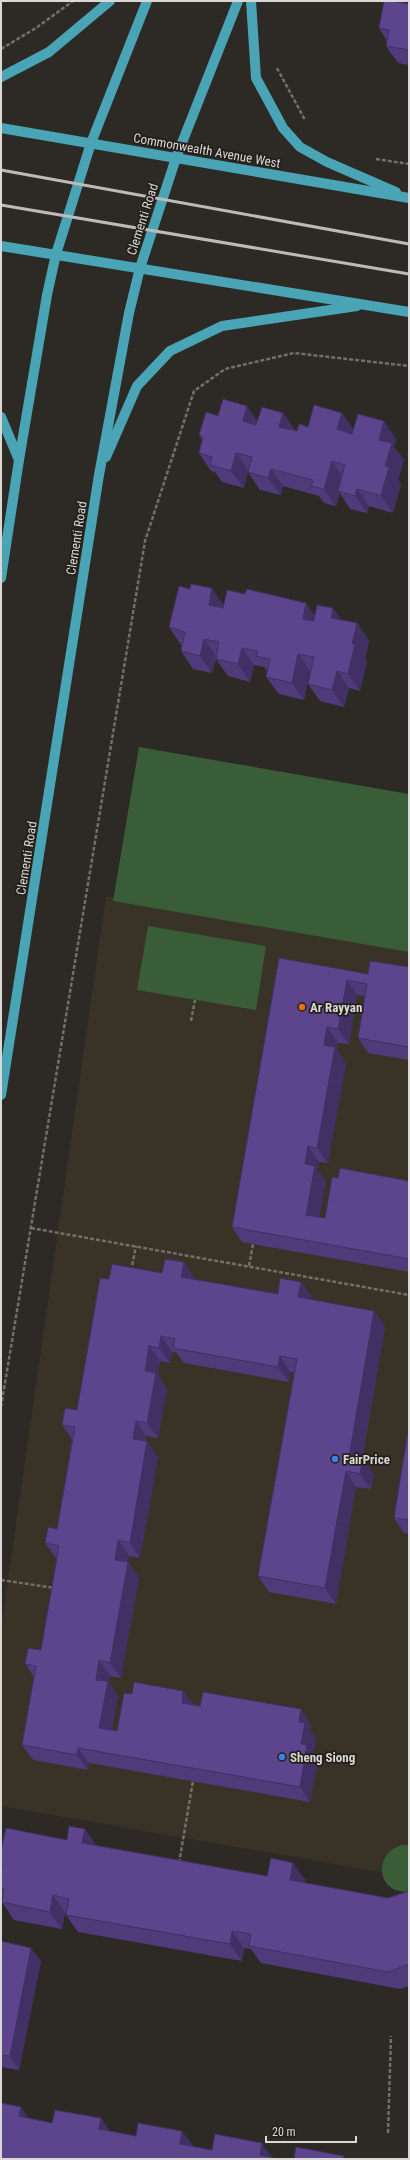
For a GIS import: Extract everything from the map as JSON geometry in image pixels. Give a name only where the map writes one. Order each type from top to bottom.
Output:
[{"type":"main road","points":[[1,77],[49,52],[110,1]]},
{"type":"main road","points":[[1,578],[18,460],[47,295],[56,254],[90,143],[147,1]]},
{"type":"main road","name":"Clementi Road","points":[[1,1095],[99,475],[129,313],[140,268],[176,158],[238,1]]},
{"type":"main road","points":[[251,1],[256,78],[284,128],[300,147],[327,162],[409,198]]},
{"type":"main road","name":"Commonwealth Avenue West","points":[[1,128],[409,198]]},
{"type":"main road","points":[[1,246],[409,312]]},
{"type":"main road","points":[[99,475],[137,386],[170,351],[222,326],[365,305]]},
{"type":"main road","points":[[1,417],[18,460]]},
{"type":"path","points":[[1,49],[36,28],[73,1]]},
{"type":"path","points":[[277,66],[306,121]]},
{"type":"path","points":[[1,1407],[145,541],[194,391],[225,369],[294,353],[409,366]]},
{"type":"path","points":[[192,1021],[195,1000]]},
{"type":"path","points":[[31,1228],[409,1295]]},
{"type":"path","points":[[249,1266],[253,1244]]},
{"type":"path","points":[[130,1274],[136,1246]]},
{"type":"path","points":[[1,1580],[58,1588]]},
{"type":"path","points":[[178,1869],[193,1782]]},
{"type":"path","points":[[388,2133],[391,2036]]},
{"type":"shaded area","points":[[106,896],[409,947],[409,1877],[1,1806],[1,1628]]},
{"type":"green space","points":[[139,747],[409,794],[409,952],[113,901]]},
{"type":"green space","points":[[148,926],[266,946],[256,1010],[137,990]]},
{"type":"green space","points":[[402,1845],[409,1845],[409,1891],[399,1891],[390,1887],[385,1881],[382,1873],[382,1865],[386,1857],[392,1850]]},
{"type":"building","points":[[384,1],[409,4],[409,50],[386,46],[389,30],[379,28]]},
{"type":"building","points":[[223,399],[247,406],[243,421],[256,425],[262,407],[283,413],[279,427],[297,431],[299,424],[308,427],[314,405],[342,413],[337,429],[352,434],[358,414],[384,421],[379,440],[392,443],[385,466],[389,467],[381,496],[357,489],[355,496],[338,491],[345,465],[332,461],[324,489],[311,486],[313,480],[271,469],[268,478],[248,472],[252,457],[236,453],[231,471],[210,465],[212,457],[199,453],[203,437],[199,435],[206,412],[218,416]]},
{"type":"building","points":[[191,584],[212,588],[209,605],[223,608],[227,590],[245,594],[247,589],[306,603],[303,619],[314,621],[317,605],[333,608],[331,618],[357,623],[352,644],[355,644],[348,674],[337,671],[332,690],[308,684],[314,657],[298,654],[292,683],[266,677],[270,659],[256,656],[258,651],[242,648],[238,664],[216,659],[219,642],[204,639],[200,656],[181,651],[185,632],[169,627],[179,586],[190,589]]},
{"type":"building","points":[[279,958],[368,974],[370,961],[409,967],[409,1047],[358,1038],[367,984],[347,980],[338,1029],[327,1027],[324,1045],[335,1047],[317,1148],[308,1146],[305,1164],[315,1166],[306,1215],[325,1218],[332,1177],[338,1178],[340,1168],[409,1181],[409,1259],[232,1227]]},
{"type":"building","points":[[165,1259],[184,1262],[181,1277],[278,1294],[280,1278],[301,1282],[298,1297],[374,1311],[349,1457],[363,1459],[360,1474],[346,1471],[325,1588],[258,1576],[297,1359],[280,1356],[278,1367],[173,1348],[175,1339],[161,1336],[159,1348],[149,1346],[145,1371],[156,1373],[147,1423],[136,1421],[133,1439],[147,1441],[130,1543],[118,1540],[115,1560],[128,1562],[110,1663],[99,1660],[96,1680],[108,1681],[99,1728],[117,1731],[124,1693],[132,1694],[134,1682],[183,1691],[182,1703],[200,1706],[203,1692],[301,1709],[299,1722],[305,1723],[301,1744],[307,1745],[300,1787],[78,1748],[77,1755],[22,1745],[36,1666],[25,1664],[28,1648],[41,1650],[59,1546],[45,1543],[48,1527],[57,1529],[75,1427],[62,1425],[65,1408],[77,1410],[100,1278],[109,1279],[112,1264],[162,1273]]},
{"type":"building","points":[[409,1431],[409,1520],[394,1518]]},
{"type":"building","points":[[69,1826],[85,1829],[82,1843],[267,1876],[271,1858],[293,1863],[290,1880],[388,1898],[409,1891],[409,1964],[388,1972],[249,1946],[251,1934],[232,1931],[230,1944],[66,1915],[69,1899],[53,1895],[50,1912],[2,1902],[4,1889],[1,1888],[1,1851],[6,1828],[67,1840]]},
{"type":"building","points":[[1,1941],[31,1948],[10,2056],[1,2055]]},
{"type":"building","points":[[1,2103],[21,2107],[19,2116],[52,2123],[55,2110],[101,2118],[99,2129],[136,2136],[138,2123],[182,2131],[180,2144],[212,2150],[215,2134],[262,2143],[260,2155],[280,2159],[1,2159]]},
{"type":"building","points":[[296,2147],[344,2156],[343,2159],[294,2159]]},
{"type":"railway","points":[[1,170],[409,244]]},
{"type":"railway","points":[[1,205],[409,274]]},
{"type":"place","name":"Ar Rayyan","points":[[302,1007]]},
{"type":"place","name":"FairPrice","points":[[335,1459]]},
{"type":"place","name":"Sheng Siong","points":[[282,1757]]}]
